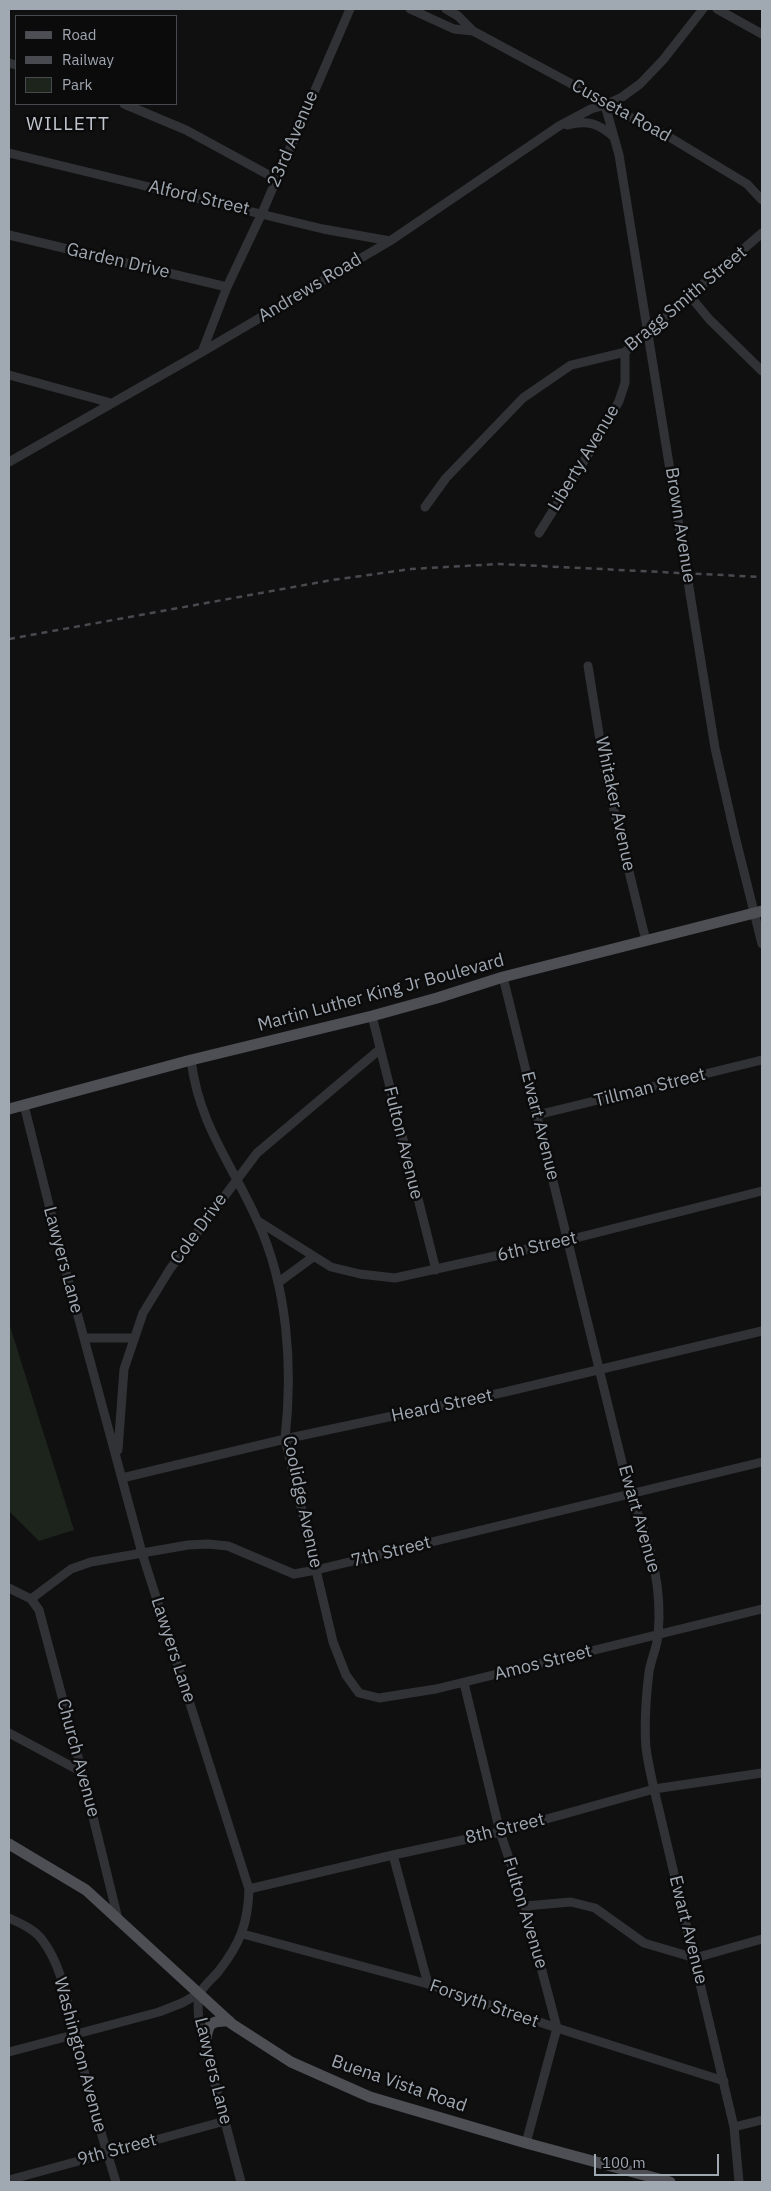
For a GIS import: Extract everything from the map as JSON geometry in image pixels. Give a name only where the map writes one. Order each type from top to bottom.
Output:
[{"type":"main road","name":"Martin Luther King Jr Boulevard","points":[[9,1109],[192,1060],[372,1016],[503,977],[758,912]]},
{"type":"main road","name":"Buena Vista Road","points":[[9,1844],[86,1890],[229,2021],[291,2062],[327,2080],[370,2097],[526,2143],[670,2182]]},
{"type":"main road","points":[[205,2044],[208,2027],[213,2022],[229,2021]]},
{"type":"street","name":"23rd Avenue","points":[[202,352],[227,287],[262,213],[350,9]]},
{"type":"street","name":"Cusseta Road","points":[[410,9],[454,29],[473,31]]},
{"type":"street","name":"Cusseta Road","points":[[446,9],[458,16],[473,31],[581,88],[605,105],[661,132],[747,184],[762,200]]},
{"type":"street","name":"Andrews Road","points":[[9,462],[202,352],[390,241],[559,126],[591,109],[605,105],[640,84],[663,60],[703,9]]},
{"type":"street","points":[[717,9],[762,34]]},
{"type":"street","points":[[126,105],[186,130],[276,179]]},
{"type":"street","name":"Brown Avenue","points":[[605,105],[615,139],[651,346],[715,748],[758,912],[762,944]]},
{"type":"street","points":[[559,126],[581,122],[598,124],[615,139]]},
{"type":"street","name":"Alford Street","points":[[9,154],[323,229],[390,241]]},
{"type":"street","name":"Bragg Smith Street","points":[[426,507],[446,478],[523,398],[571,365],[625,352],[762,234]]},
{"type":"street","name":"Garden Drive","points":[[9,235],[227,287]]},
{"type":"street","points":[[690,296],[709,318],[762,371]]},
{"type":"street","name":"Liberty Avenue","points":[[539,533],[606,426],[619,401],[625,383],[625,352]]},
{"type":"street","points":[[9,376],[111,403]]},
{"type":"street","name":"Whitaker Avenue","points":[[588,666],[606,777],[646,942]]},
{"type":"street","name":"Ewart Avenue","points":[[503,977],[630,1495],[644,1526],[652,1555],[658,1590],[658,1636],[650,1669],[646,1707],[646,1748],[734,2127],[739,2182]]},
{"type":"street","name":"Fulton Avenue","points":[[372,1016],[379,1050],[436,1270]]},
{"type":"street","name":"Cole Drive","points":[[118,1463],[118,1431],[124,1369],[143,1313],[170,1269],[257,1153],[379,1050]]},
{"type":"street","name":"Coolidge Avenue","points":[[192,1060],[194,1086],[207,1123],[258,1221],[279,1282],[288,1365],[289,1405],[285,1439],[333,1642],[340,1660]]},
{"type":"street","name":"Tillman Street","points":[[537,1115],[762,1060]]},
{"type":"street","name":"Lawyers Lane","points":[[24,1105],[142,1554],[249,1889],[248,1913],[243,1934],[232,1954],[200,1993],[199,2024],[241,2182]]},
{"type":"street","name":"6th Street","points":[[258,1221],[331,1268],[394,1278],[568,1240],[762,1191]]},
{"type":"street","points":[[279,1282],[313,1257]]},
{"type":"street","name":"Heard Street","points":[[122,1478],[285,1439],[600,1370],[762,1331]]},
{"type":"street","points":[[84,1338],[134,1338]]},
{"type":"street","name":"7th Street","points":[[31,1599],[70,1569],[91,1562],[208,1544],[228,1546],[294,1574],[762,1462]]},
{"type":"street","points":[[9,1588],[31,1599]]},
{"type":"street","name":"Church Avenue","points":[[31,1599],[39,1610],[82,1772],[118,1919]]},
{"type":"street","name":"Amos Street","points":[[340,1660],[346,1675],[359,1693],[379,1698],[428,1691],[464,1683],[762,1609]]},
{"type":"street","name":"Fulton Avenue","points":[[464,1683],[500,1832],[525,1906],[557,2028],[526,2143]]},
{"type":"street","points":[[9,1733],[82,1772]]},
{"type":"street","name":"8th Street","points":[[249,1889],[500,1832],[654,1789],[762,1773]]},
{"type":"street","points":[[393,1855],[428,1984]]},
{"type":"street","points":[[525,1906],[571,1902],[595,1908],[644,1943],[695,1958],[762,1939]]},
{"type":"street","name":"Washington Avenue","points":[[9,1918],[23,1924],[43,1940],[54,1961],[66,1991],[74,2033],[116,2182]]},
{"type":"street","name":"Forsyth Street","points":[[243,1934],[428,1984],[557,2028],[724,2081]]},
{"type":"street","points":[[9,2052],[74,2033],[159,2012],[182,2003],[200,1993]]},
{"type":"street","points":[[734,2127],[762,2120]]},
{"type":"street","name":"9th Street","points":[[9,2180],[225,2121]]},
{"type":"green space","points":[[9,1323],[74,1530],[39,1541],[9,1511]]},
{"type":"railway","points":[[9,639],[332,580],[411,569],[499,564],[762,577]]},
{"type":"district","name":"WILLETT","points":[[68,125]]}]
